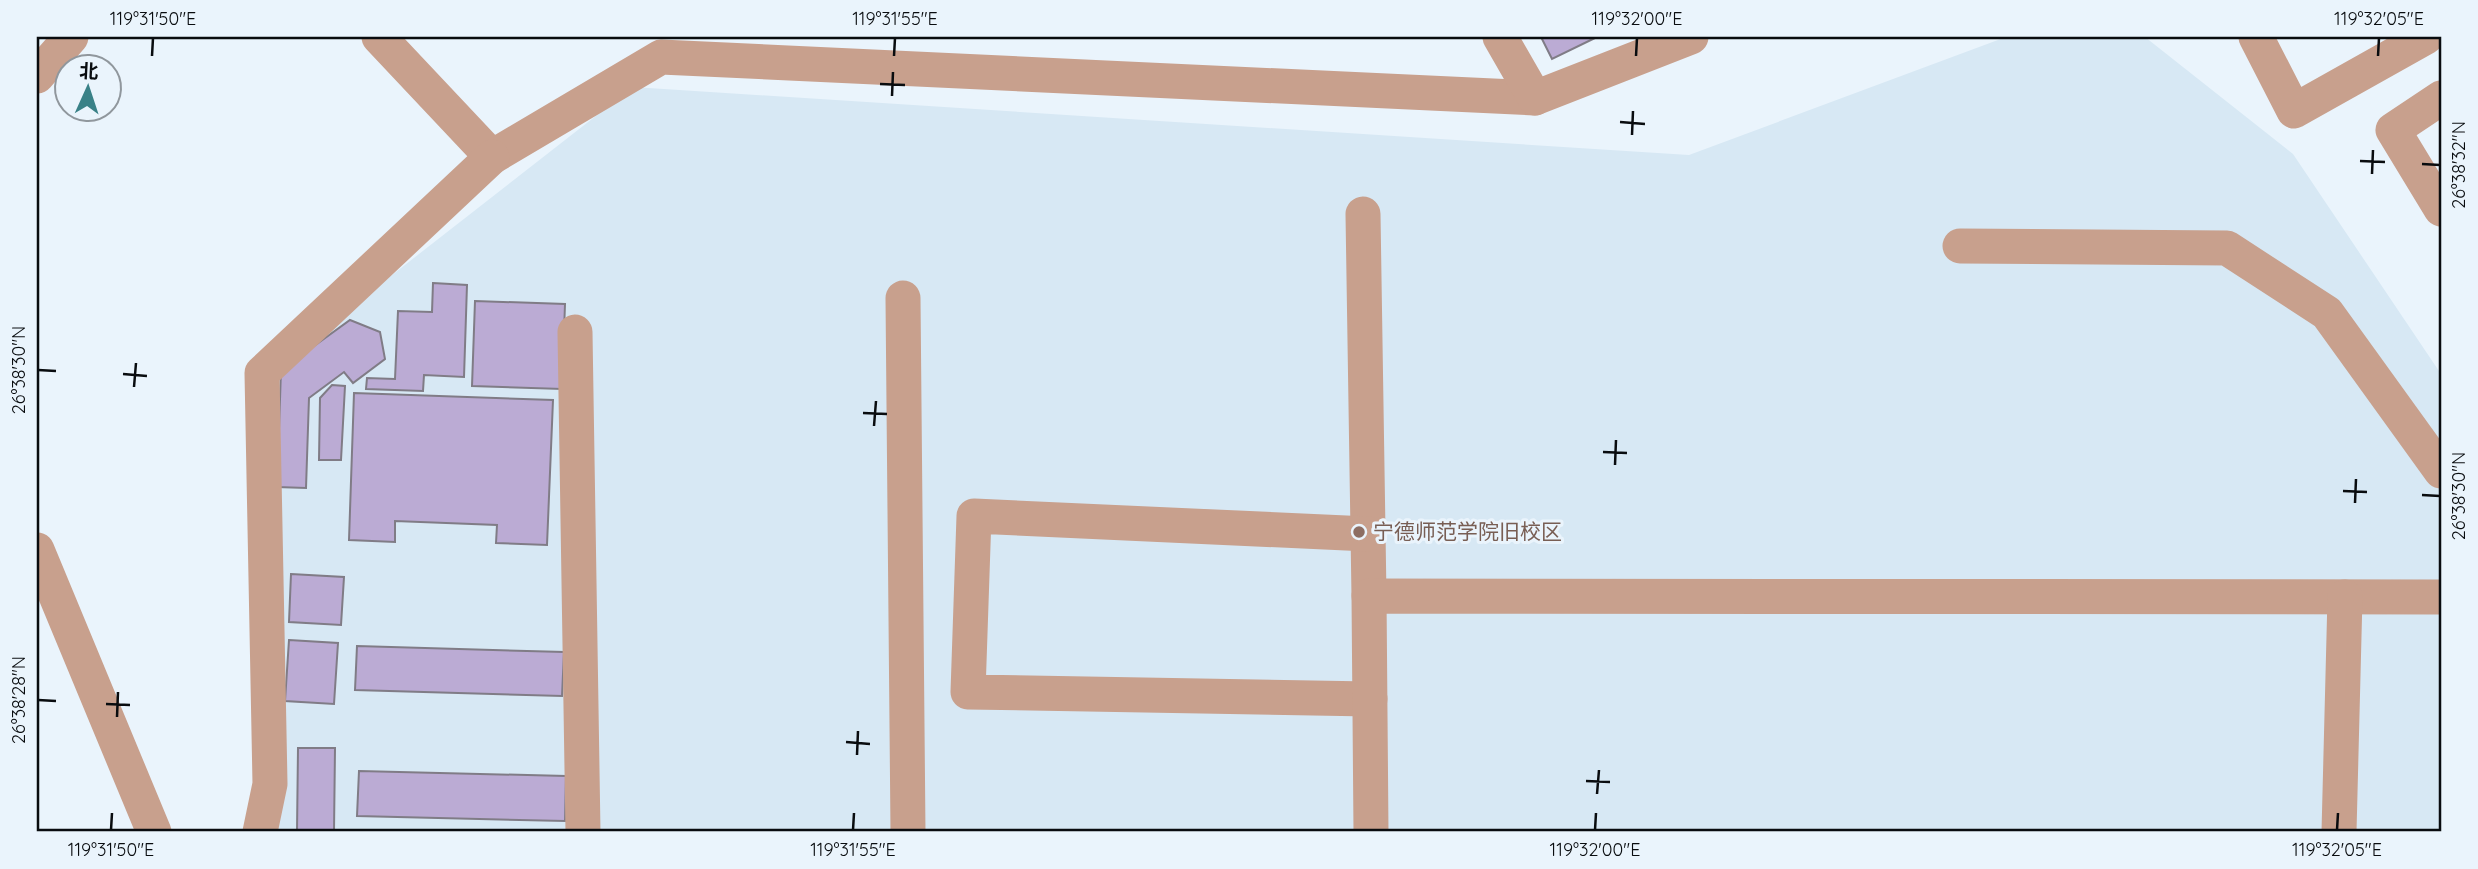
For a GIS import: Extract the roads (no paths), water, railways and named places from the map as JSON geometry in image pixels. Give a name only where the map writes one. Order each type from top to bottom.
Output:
[{"type":"street","points":[[37,76],[71,37]]},
{"type":"street","points":[[379,37],[492,157]]},
{"type":"street","points":[[1500,37],[1535,98]]},
{"type":"street","points":[[260,832],[270,784],[262,373],[492,157],[661,57],[1535,98],[1691,37]]},
{"type":"street","points":[[2256,37],[2294,111],[2426,37]]},
{"type":"street","points":[[2441,98],[2393,130],[2441,209]]},
{"type":"street","points":[[1363,214],[1371,832]]},
{"type":"street","points":[[1960,246],[2227,248],[2326,313],[2441,471]]},
{"type":"street","points":[[903,298],[908,832]]},
{"type":"street","points":[[575,332],[583,832]]},
{"type":"street","points":[[1368,534],[974,516],[968,692],[1370,699]]},
{"type":"street","points":[[37,550],[154,832]]},
{"type":"street","points":[[1369,596],[2441,597]]},
{"type":"street","points":[[2339,832],[2345,597]]},
{"type":"place","name":"宁德师范学院旧校区","points":[[1359,532]]}]
